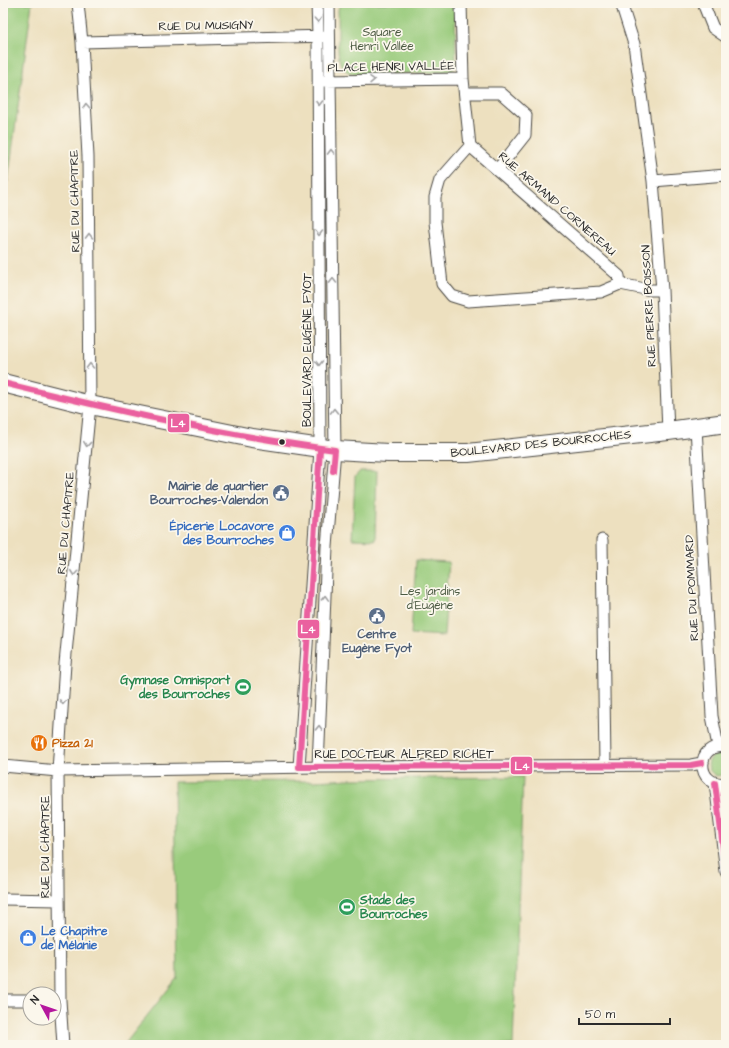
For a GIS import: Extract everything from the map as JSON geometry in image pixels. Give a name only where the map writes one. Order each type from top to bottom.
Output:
[{"type":"main road","name":"BOULEVARD DES BOURROCHES","points":[[3,383],[90,405],[252,438],[327,450],[388,454],[468,453],[668,431],[726,423]]},
{"type":"street","name":"RUE DU CHAPITRE","points":[[57,986],[58,771],[65,664],[90,405],[88,157],[82,42],[78,3]]},
{"type":"street","name":"BOULEVARD EUGÈNE FYOT","points":[[300,767],[327,450],[317,3]]},
{"type":"street","name":"BOULEVARD EUGÈNE FYOT","points":[[318,767],[327,547],[331,81],[329,3]]},
{"type":"street","points":[[461,3],[463,79],[470,146],[440,180],[434,197],[435,222],[442,284],[452,296],[468,301],[601,292],[620,284],[650,290],[662,290]]},
{"type":"street","name":"RUE PIERRE BOISSON","points":[[622,3],[634,44],[653,181],[662,290],[668,431]]},
{"type":"street","points":[[703,3],[713,28],[726,37]]},
{"type":"street","name":"RUE DU MUSIGNY","points":[[82,42],[330,36]]},
{"type":"street","name":"PLACE HENRI VALLÉE","points":[[318,81],[463,79]]},
{"type":"street","points":[[464,93],[501,93],[526,115],[525,135],[498,169]]},
{"type":"street","name":"RUE ARMAND CORNEREAU","points":[[470,146],[619,276],[620,284]]},
{"type":"street","points":[[653,181],[726,175]]},
{"type":"street","name":"RUE DU POMMARD","points":[[696,427],[712,716],[722,747]]},
{"type":"street","points":[[602,540],[605,765]]},
{"type":"street","points":[[722,747],[712,748],[707,752],[702,763],[705,775],[715,783],[726,783]]},
{"type":"street","name":"RUE DOCTEUR ALFRED RICHET","points":[[3,766],[58,771],[300,767],[691,765],[702,763]]},
{"type":"street","points":[[715,783],[723,828],[726,872]]},
{"type":"street","points":[[3,899],[58,900]]},
{"type":"street","points":[[3,1000],[22,1000]]},
{"type":"street","name":"RUE DU CHAPITRE","points":[[60,1026],[63,1045]]},
{"type":"shaded area","points":[[722,633],[726,633],[726,700]]},
{"type":"green space","points":[[3,3],[32,3],[8,181],[3,180]]},
{"type":"green space","name":"Square Henri Vallée","points":[[340,3],[455,3],[456,66],[452,71],[447,72],[357,75],[349,72],[342,67],[339,57],[338,10]]},
{"type":"green space","points":[[360,471],[377,471],[375,540],[352,539],[355,477]]},
{"type":"green space","name":"Les jardins d'Eugène","points":[[416,560],[449,562],[444,636],[411,634]]},
{"type":"green space","points":[[720,753],[726,755],[726,774],[717,776],[710,771],[708,764],[712,757]]},
{"type":"green space","name":"Stade des Bourroches","points":[[523,777],[513,1045],[124,1045],[177,978],[174,782]]},
{"type":"transit line","name":"L4","points":[[3,383],[168,421],[251,437],[335,450],[333,471]]},
{"type":"transit line","name":"L4","points":[[320,449],[299,767],[691,765],[702,763]]},
{"type":"transit line","name":"L4","points":[[715,783],[726,872]]},
{"type":"place","name":"Mairie de quartier Bourroches-Valendon","points":[[281,493]]},
{"type":"place","name":"Épicerie Locavore des Bourroches","points":[[287,533]]},
{"type":"place","name":"Centre Eugène Fyot","points":[[377,616]]},
{"type":"place","name":"Gymnase Omnisport des Bourroches","points":[[243,687]]},
{"type":"place","name":"Pizza 21","points":[[39,743]]},
{"type":"place","name":"Stade des Bourroches","points":[[347,907]]},
{"type":"place","name":"Le Chapitre de Mélanie","points":[[28,938]]}]
